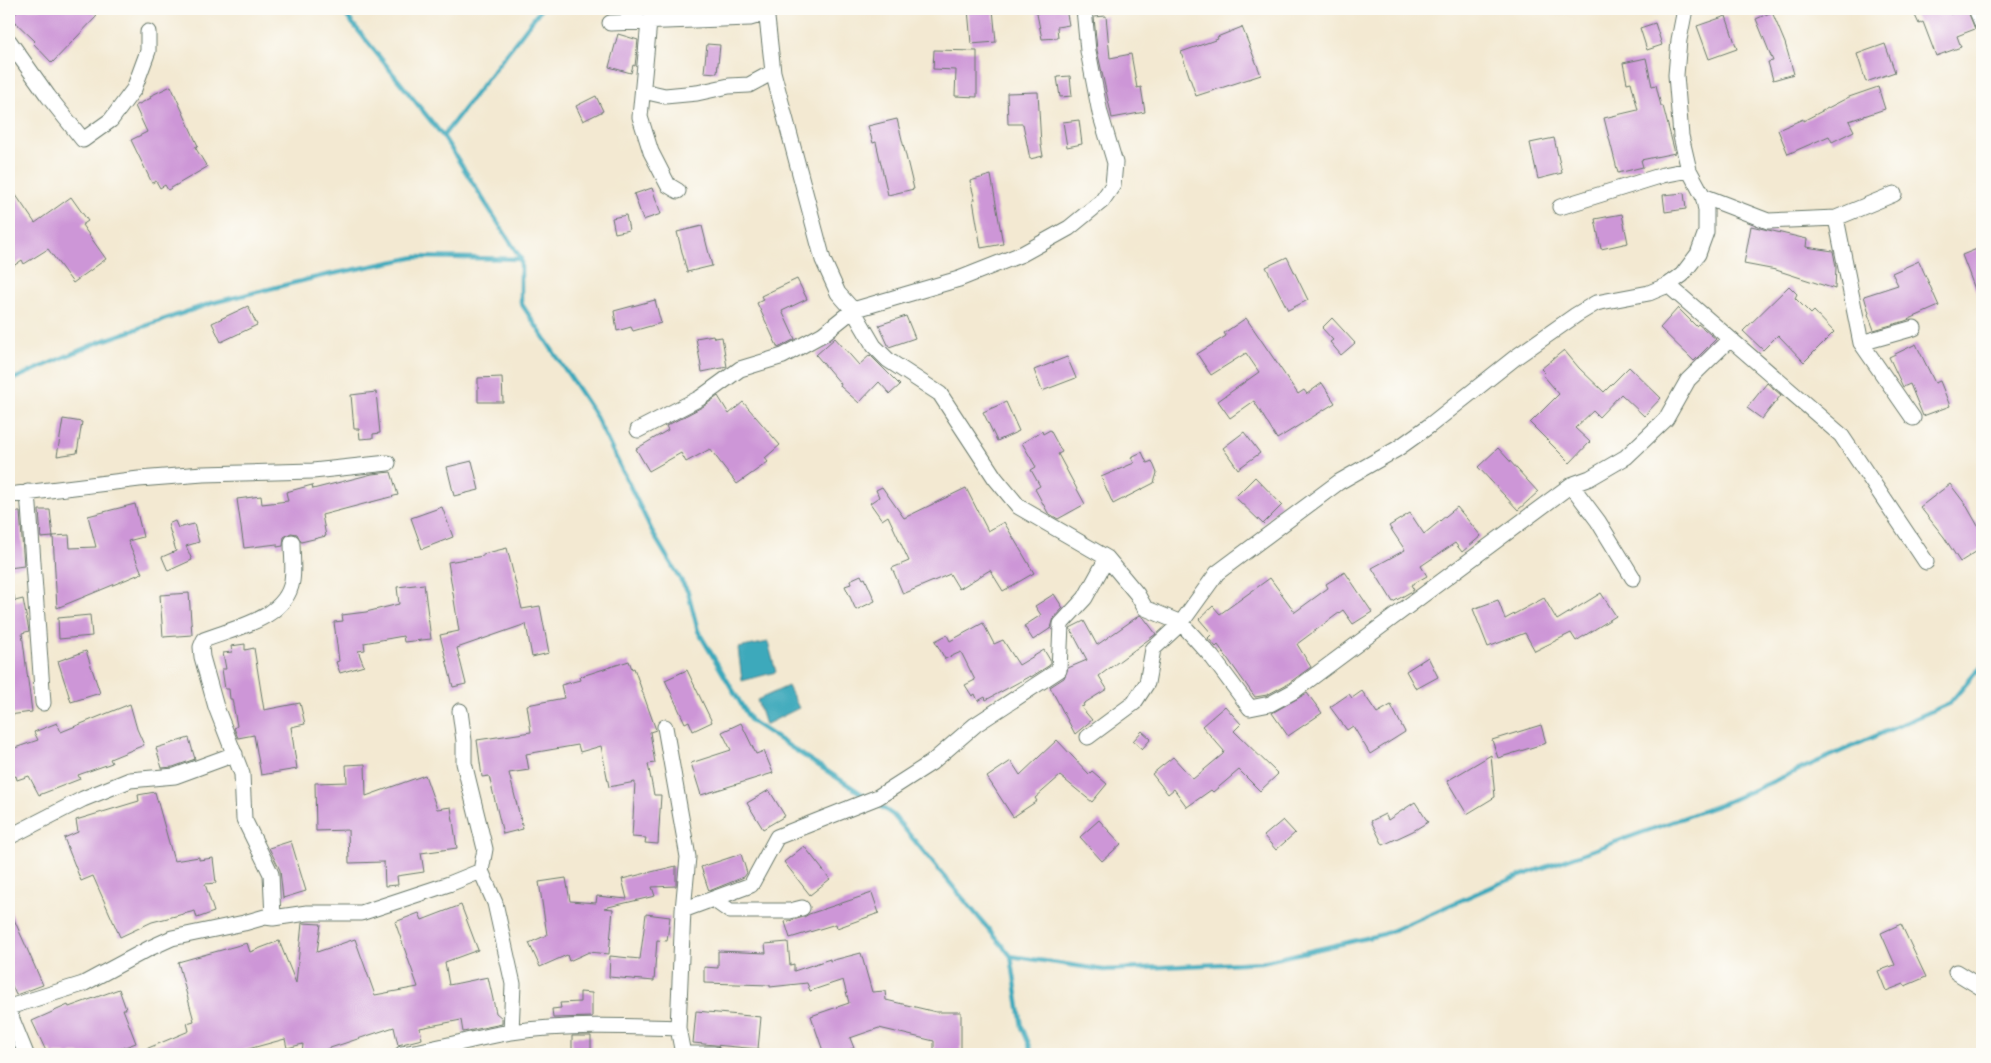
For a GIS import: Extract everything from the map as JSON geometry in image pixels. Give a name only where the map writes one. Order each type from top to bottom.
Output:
[{"type":"street","points":[[638,430],[700,398],[740,369],[783,356],[823,334],[853,310],[959,279],[1022,254],[1068,228],[1102,201],[1113,185],[1115,163],[1100,113],[1088,51],[1084,9]]},
{"type":"street","points":[[1088,737],[1134,704],[1147,682],[1153,649],[1181,624],[1217,573],[1339,482],[1397,449],[1516,357],[1576,315],[1596,303],[1649,292],[1668,285],[1682,275],[1698,254],[1706,232],[1706,210],[1703,196],[1689,170],[1680,136],[1676,75],[1679,40],[1685,9]]},
{"type":"street","points":[[1976,9],[1982,23]]},
{"type":"street","points":[[610,23],[750,18],[767,11],[773,72],[822,260],[838,292],[853,310],[874,346],[888,360],[940,394],[995,478],[1019,507],[1106,558],[1137,594],[1145,608],[1181,624],[1212,657],[1250,708],[1270,704],[1294,690],[1571,485],[1590,478],[1626,457],[1666,419],[1688,380],[1730,339]]},
{"type":"street","points":[[649,22],[640,117],[651,152],[668,185],[678,191]]},
{"type":"street","points":[[9,42],[83,140],[110,120],[134,88],[148,52],[148,32]]},
{"type":"street","points":[[643,91],[665,96],[697,94],[730,86],[749,85],[773,72]]},
{"type":"street","points":[[1560,207],[1663,175],[1689,170]]},
{"type":"street","points":[[1703,196],[1768,221],[1836,218],[1894,194]]},
{"type":"street","points":[[1836,218],[1861,342],[1913,418]]},
{"type":"street","points":[[1668,285],[1841,436],[1926,562]]},
{"type":"street","points":[[1861,342],[1914,328]]},
{"type":"street","points":[[9,495],[203,474],[313,471],[388,463]]},
{"type":"street","points":[[1571,485],[1598,521],[1633,578]]},
{"type":"street","points":[[28,492],[43,703]]},
{"type":"street","points":[[273,918],[271,874],[244,819],[242,774],[216,707],[202,657],[201,646],[204,640],[247,626],[287,598],[292,580],[292,542]]},
{"type":"street","points":[[683,910],[751,885],[777,837],[872,800],[930,762],[975,725],[1059,670],[1061,624],[1085,598],[1106,558]]},
{"type":"street","points":[[460,711],[464,740],[464,762],[485,849],[481,871],[494,903],[513,984],[511,1032]]},
{"type":"street","points":[[665,727],[688,857],[683,910],[678,1028],[683,1054],[714,1054]]},
{"type":"street","points":[[9,837],[83,799],[130,780],[175,776],[235,754]]},
{"type":"street","points":[[9,1007],[83,984],[172,938],[264,917],[273,918],[307,913],[361,913],[449,884],[481,871]]},
{"type":"street","points":[[713,899],[730,911],[790,911],[802,908]]},
{"type":"street","points":[[1956,972],[1982,988]]},
{"type":"street","points":[[9,1012],[26,1054]]},
{"type":"street","points":[[402,1054],[438,1049],[511,1032],[600,1025],[678,1028]]},
{"type":"water","points":[[768,642],[776,672],[742,681],[738,648]]},
{"type":"water","points":[[788,686],[799,708],[765,725],[757,700]]},
{"type":"building","points":[[20,9],[90,9],[97,16],[52,63],[33,43],[35,41],[11,18]]},
{"type":"building","points":[[968,9],[993,9],[996,42],[971,44]]},
{"type":"building","points":[[1036,9],[1066,9],[1069,25],[1057,27],[1058,38],[1042,39]]},
{"type":"building","points":[[1912,9],[1952,9],[1948,10],[1950,14],[1967,9],[1975,29],[1957,36],[1961,47],[1936,56],[1923,22],[1919,24]]},
{"type":"building","points":[[1772,12],[1785,43],[1794,74],[1773,80],[1768,62],[1773,61],[1756,19]]},
{"type":"building","points":[[1106,16],[1110,58],[1131,54],[1137,88],[1141,87],[1145,112],[1112,118],[1097,50],[1094,17]]},
{"type":"building","points":[[1726,16],[1737,49],[1709,59],[1697,26]]},
{"type":"building","points":[[1655,23],[1662,45],[1647,50],[1640,28]]},
{"type":"building","points":[[1242,27],[1261,75],[1196,96],[1181,52],[1218,39],[1217,37]]},
{"type":"building","points":[[618,34],[638,40],[635,66],[633,65],[631,73],[609,67]]},
{"type":"building","points":[[707,44],[720,45],[717,73],[704,72]]},
{"type":"building","points":[[1885,44],[1895,72],[1866,82],[1857,54]]},
{"type":"building","points":[[934,50],[977,51],[977,97],[955,96],[956,70],[933,69]]},
{"type":"building","points":[[1646,58],[1652,86],[1656,85],[1675,153],[1641,160],[1643,167],[1618,173],[1604,118],[1638,110],[1631,82],[1627,83],[1623,63]]},
{"type":"building","points":[[1070,76],[1072,96],[1060,97],[1057,77]]},
{"type":"building","points":[[171,86],[198,146],[195,147],[207,167],[168,190],[165,185],[160,188],[156,181],[152,183],[131,140],[147,132],[135,106]]},
{"type":"building","points":[[1878,87],[1885,109],[1849,121],[1854,131],[1832,142],[1829,136],[1788,154],[1778,130],[1803,119],[1803,121],[1849,97]]},
{"type":"building","points":[[1038,92],[1043,156],[1030,159],[1023,124],[1008,124],[1007,93]]},
{"type":"building","points":[[596,96],[603,111],[583,121],[576,106]]},
{"type":"building","points":[[897,119],[914,189],[888,195],[876,142],[873,143],[868,126]]},
{"type":"building","points":[[1079,120],[1082,144],[1067,147],[1063,122]]},
{"type":"building","points":[[1554,138],[1562,173],[1538,179],[1530,143]]},
{"type":"building","points":[[991,175],[1003,244],[981,248],[973,200],[975,200],[970,181]]},
{"type":"building","points":[[9,185],[35,223],[71,197],[88,221],[82,225],[106,259],[73,283],[48,249],[24,264],[22,260],[9,269]]},
{"type":"building","points":[[652,188],[661,214],[643,220],[634,194]]},
{"type":"building","points":[[1684,193],[1686,209],[1665,212],[1663,195]]},
{"type":"building","points":[[1622,214],[1628,243],[1601,249],[1595,219]]},
{"type":"building","points":[[626,215],[629,230],[615,233],[612,218]]},
{"type":"building","points":[[702,226],[712,266],[687,272],[677,232]]},
{"type":"building","points":[[1751,226],[1807,239],[1806,247],[1833,251],[1836,267],[1835,289],[1776,270],[1744,264]]},
{"type":"building","points":[[1982,247],[1982,305],[1981,305],[1962,255]]},
{"type":"building","points":[[1287,257],[1308,300],[1288,310],[1266,267]]},
{"type":"building","points":[[1919,261],[1939,306],[1905,321],[1874,330],[1864,296],[1898,285],[1892,273]]},
{"type":"building","points":[[797,279],[807,299],[782,311],[795,339],[778,348],[757,303],[763,300],[761,296]]},
{"type":"building","points":[[1789,286],[1797,294],[1795,298],[1811,314],[1814,311],[1834,332],[1804,362],[1778,335],[1763,350],[1743,331]]},
{"type":"building","points":[[655,300],[661,323],[633,331],[631,327],[617,331],[614,311]]},
{"type":"building","points":[[248,306],[257,325],[221,342],[212,323]]},
{"type":"building","points":[[1678,308],[1696,326],[1698,324],[1716,339],[1694,361],[1660,328]]},
{"type":"building","points":[[906,316],[915,338],[889,347],[879,325]]},
{"type":"building","points":[[1246,318],[1298,394],[1304,390],[1307,394],[1322,383],[1335,403],[1277,439],[1254,401],[1230,418],[1218,401],[1259,372],[1246,353],[1211,375],[1197,354],[1226,336],[1224,333]]},
{"type":"building","points":[[1332,318],[1355,343],[1341,355],[1330,342],[1333,340],[1322,328]]},
{"type":"building","points":[[713,335],[714,338],[722,337],[727,367],[702,372],[696,338]]},
{"type":"building","points":[[835,338],[859,365],[870,355],[900,385],[890,394],[879,382],[859,403],[840,386],[841,384],[816,355]]},
{"type":"building","points":[[1916,344],[1935,383],[1940,381],[1950,406],[1923,416],[1910,384],[1903,387],[1889,357]]},
{"type":"building","points":[[1564,350],[1579,368],[1604,392],[1629,367],[1661,398],[1644,416],[1621,394],[1599,417],[1593,411],[1575,428],[1590,442],[1570,463],[1530,423],[1559,394],[1543,375],[1545,373],[1541,369]]},
{"type":"building","points":[[1067,357],[1076,378],[1042,391],[1034,370]]},
{"type":"building","points":[[502,377],[503,402],[478,402],[478,378]]},
{"type":"building","points":[[1767,383],[1781,395],[1762,419],[1747,408]]},
{"type":"building","points":[[376,392],[380,433],[373,434],[373,438],[360,439],[359,429],[354,429],[351,395]]},
{"type":"building","points":[[718,396],[729,414],[743,402],[780,445],[765,458],[768,462],[737,484],[710,449],[686,462],[681,453],[649,471],[636,449],[668,430],[666,426],[704,406]]},
{"type":"building","points":[[1006,402],[1019,431],[997,441],[983,412]]},
{"type":"building","points":[[63,419],[82,422],[77,453],[57,456]]},
{"type":"building","points":[[1050,430],[1062,452],[1058,454],[1085,504],[1058,519],[1048,513],[1035,489],[1040,486],[1031,470],[1036,467],[1022,443],[1042,431],[1043,434]]},
{"type":"building","points":[[1244,432],[1260,453],[1238,469],[1223,448]]},
{"type":"building","points":[[1498,448],[1538,492],[1518,510],[1478,467]]},
{"type":"building","points":[[1142,452],[1147,463],[1152,461],[1157,473],[1154,483],[1113,504],[1101,477],[1134,463],[1131,457]]},
{"type":"building","points":[[472,461],[479,490],[454,496],[447,467]]},
{"type":"building","points":[[391,472],[398,495],[322,515],[326,536],[301,542],[297,534],[291,533],[284,537],[283,546],[277,547],[277,544],[244,548],[237,499],[261,496],[262,504],[288,501],[286,492],[312,485],[313,489],[372,474]]},
{"type":"building","points":[[1255,477],[1282,505],[1263,524],[1235,497]]},
{"type":"building","points":[[1950,484],[1966,505],[1982,533],[1982,548],[1960,562],[1944,537],[1920,507]]},
{"type":"building","points":[[882,487],[904,518],[966,488],[988,531],[1004,522],[1034,573],[1003,591],[990,570],[959,589],[950,574],[903,594],[892,568],[909,561],[888,516],[882,520],[870,503],[879,497],[876,490]]},
{"type":"building","points":[[135,504],[143,537],[128,541],[142,573],[57,608],[53,536],[69,535],[70,548],[96,547],[88,516]]},
{"type":"building","points":[[442,507],[453,537],[422,549],[411,518]]},
{"type":"building","points":[[1457,507],[1481,536],[1462,552],[1455,543],[1421,566],[1427,576],[1411,585],[1414,590],[1393,602],[1372,568],[1405,550],[1389,526],[1410,513],[1424,534]]},
{"type":"building","points":[[39,510],[50,510],[53,537],[41,538]]},
{"type":"building","points":[[9,512],[20,512],[24,566],[9,568]]},
{"type":"building","points":[[175,521],[178,528],[194,524],[199,542],[186,546],[192,560],[168,571],[162,557],[176,551],[168,524]]},
{"type":"building","points":[[507,548],[522,609],[540,606],[549,653],[532,657],[526,624],[457,648],[466,684],[453,687],[440,635],[459,631],[448,562],[483,556],[483,554]]},
{"type":"building","points":[[1345,572],[1372,612],[1353,624],[1343,610],[1297,644],[1311,667],[1289,683],[1267,695],[1255,697],[1218,645],[1216,647],[1208,638],[1212,634],[1199,619],[1213,606],[1220,614],[1270,578],[1295,612],[1328,588],[1326,584]]},
{"type":"building","points":[[861,575],[863,579],[865,578],[875,601],[856,610],[845,586],[851,584],[850,580]]},
{"type":"building","points":[[424,584],[431,639],[404,642],[403,636],[364,643],[365,650],[358,651],[364,666],[340,673],[336,662],[339,661],[334,622],[343,621],[342,615],[366,612],[399,604],[397,587]]},
{"type":"building","points":[[189,593],[192,635],[163,637],[160,595]]},
{"type":"building","points":[[1601,593],[1616,616],[1576,641],[1571,633],[1535,651],[1525,633],[1488,647],[1473,609],[1498,600],[1505,619],[1544,598],[1557,620]]},
{"type":"building","points":[[1054,594],[1063,608],[1054,618],[1051,628],[1033,640],[1024,626],[1041,615],[1035,606]]},
{"type":"building","points":[[9,595],[14,595],[15,601],[23,599],[29,631],[22,633],[32,712],[9,715]]},
{"type":"building","points":[[90,615],[92,636],[59,639],[58,618]]},
{"type":"building","points":[[1140,615],[1156,634],[1099,676],[1107,689],[1083,704],[1084,706],[1081,707],[1092,720],[1075,734],[1050,687],[1064,678],[1068,668],[1087,660],[1070,628],[1084,621],[1097,645]]},
{"type":"building","points":[[983,623],[994,644],[1003,640],[1019,665],[1044,650],[1050,660],[1050,665],[986,700],[985,697],[978,701],[975,694],[972,696],[965,685],[975,680],[961,652],[945,659],[935,641],[947,635],[950,641]]},
{"type":"building","points":[[245,644],[245,650],[254,648],[264,710],[300,703],[305,724],[291,727],[297,769],[261,775],[254,735],[238,738],[234,728],[237,726],[232,699],[230,699],[229,689],[225,689],[222,669],[226,669],[223,653],[232,652],[231,646]]},
{"type":"building","points":[[86,651],[100,693],[71,702],[58,661]]},
{"type":"building","points":[[1428,657],[1438,677],[1416,689],[1406,671]]},
{"type":"building","points":[[629,661],[632,669],[634,668],[656,730],[650,732],[655,763],[648,764],[654,795],[661,795],[658,844],[645,843],[646,838],[632,837],[635,782],[609,787],[601,746],[580,752],[578,745],[526,754],[529,770],[509,773],[523,829],[503,834],[489,776],[482,777],[477,740],[531,732],[527,705],[564,698],[561,685],[580,680],[579,677]]},
{"type":"building","points":[[687,670],[712,722],[693,731],[689,721],[685,723],[665,680]]},
{"type":"building","points":[[1362,691],[1377,713],[1391,705],[1405,732],[1370,754],[1353,726],[1347,730],[1330,707],[1349,694],[1352,698]]},
{"type":"building","points":[[1307,693],[1322,713],[1288,736],[1272,713]]},
{"type":"building","points":[[130,704],[144,745],[110,759],[112,763],[78,775],[80,779],[39,795],[29,776],[17,780],[16,776],[9,778],[9,750],[38,740],[34,732],[57,723],[61,732]]},
{"type":"building","points":[[1225,706],[1241,724],[1234,731],[1278,774],[1260,791],[1239,770],[1213,792],[1211,790],[1187,807],[1174,789],[1168,794],[1152,774],[1173,757],[1193,779],[1223,754],[1224,751],[1202,726]]},
{"type":"building","points":[[741,723],[756,754],[764,751],[773,773],[701,795],[691,763],[731,750],[722,732]]},
{"type":"building","points":[[1541,725],[1546,743],[1498,758],[1492,740]]},
{"type":"building","points":[[1142,731],[1151,739],[1142,749],[1133,741]]},
{"type":"building","points":[[189,738],[195,759],[173,767],[162,768],[156,748]]},
{"type":"building","points":[[1057,740],[1089,774],[1092,771],[1107,784],[1092,802],[1060,776],[1035,798],[1037,801],[1013,817],[987,777],[1011,761],[1020,775]]},
{"type":"building","points":[[1491,755],[1495,797],[1467,814],[1447,781]]},
{"type":"building","points":[[365,764],[366,796],[425,775],[437,809],[451,807],[457,848],[421,853],[424,872],[397,876],[398,885],[385,886],[384,862],[349,863],[348,830],[316,831],[315,783],[347,782],[346,765]]},
{"type":"building","points":[[769,790],[785,816],[763,829],[747,803]]},
{"type":"building","points":[[155,792],[174,861],[199,857],[199,860],[213,858],[216,883],[205,884],[214,912],[197,918],[195,911],[152,922],[120,937],[93,876],[81,881],[64,838],[78,832],[76,820],[139,801],[138,795]]},
{"type":"building","points":[[1415,802],[1428,822],[1383,845],[1371,821],[1385,814],[1388,820]]},
{"type":"building","points":[[1099,820],[1121,844],[1102,861],[1080,837]]},
{"type":"building","points":[[1283,820],[1295,833],[1276,850],[1264,836]]},
{"type":"building","points":[[291,841],[306,891],[283,898],[280,870],[269,848]]},
{"type":"building","points":[[804,846],[830,879],[810,895],[784,862]]},
{"type":"building","points":[[741,854],[747,873],[744,877],[709,891],[701,867]]},
{"type":"building","points":[[676,866],[676,886],[652,887],[655,896],[604,908],[613,909],[609,954],[589,952],[569,961],[567,955],[540,967],[529,943],[547,935],[539,882],[566,878],[570,901],[596,903],[597,896],[627,899],[622,879]]},
{"type":"building","points":[[872,893],[879,913],[837,928],[836,924],[790,938],[785,922]]},
{"type":"building","points":[[461,905],[478,950],[445,962],[449,985],[488,977],[496,1013],[502,1018],[502,1024],[463,1032],[461,1020],[420,1028],[422,1039],[398,1045],[394,1027],[312,1054],[302,1054],[303,1044],[287,1048],[285,1039],[230,1054],[134,1054],[189,1031],[187,1023],[194,1021],[178,962],[247,943],[250,952],[279,941],[296,983],[302,923],[321,924],[317,952],[355,939],[375,995],[418,987],[395,922],[419,913],[422,920]]},
{"type":"building","points":[[9,908],[43,985],[16,995],[9,979]]},
{"type":"building","points":[[646,914],[670,917],[667,941],[657,940],[654,981],[609,977],[610,956],[640,959]]},
{"type":"building","points":[[1901,924],[1926,977],[1905,986],[1904,984],[1886,991],[1878,971],[1895,965],[1881,933]]},
{"type":"building","points":[[788,942],[790,965],[794,964],[794,971],[830,959],[830,961],[861,953],[872,992],[885,991],[886,1000],[936,1012],[961,1012],[961,1054],[934,1054],[934,1041],[879,1028],[850,1038],[854,1048],[836,1054],[824,1054],[811,1016],[849,1003],[843,980],[810,991],[807,983],[770,987],[770,985],[704,983],[704,967],[718,968],[718,951],[766,953],[765,944]]},
{"type":"building","points":[[119,989],[126,1009],[123,1009],[136,1043],[106,1054],[53,1054],[50,1049],[46,1051],[32,1021],[68,1005],[69,1007]]},
{"type":"building","points":[[580,992],[592,993],[592,1017],[553,1018],[552,1009],[561,1008],[560,1003],[580,1002]]},
{"type":"building","points":[[696,1011],[761,1017],[758,1049],[693,1043]]},
{"type":"building","points":[[572,1036],[591,1036],[591,1051],[572,1050]]},
{"type":"waterway","points":[[341,9],[443,136],[521,259],[521,303],[594,413],[655,537],[688,592],[698,631],[751,721],[868,798]]},
{"type":"waterway","points":[[443,136],[541,9]]},
{"type":"waterway","points":[[9,381],[99,342],[212,303],[322,276],[416,257],[521,259]]},
{"type":"waterway","points":[[1011,956],[1104,970],[1262,962],[1384,934],[1498,884],[1722,804],[1950,703],[1982,665]]},
{"type":"waterway","points":[[874,802],[893,815],[1011,956],[1022,1027],[1033,1054]]}]
